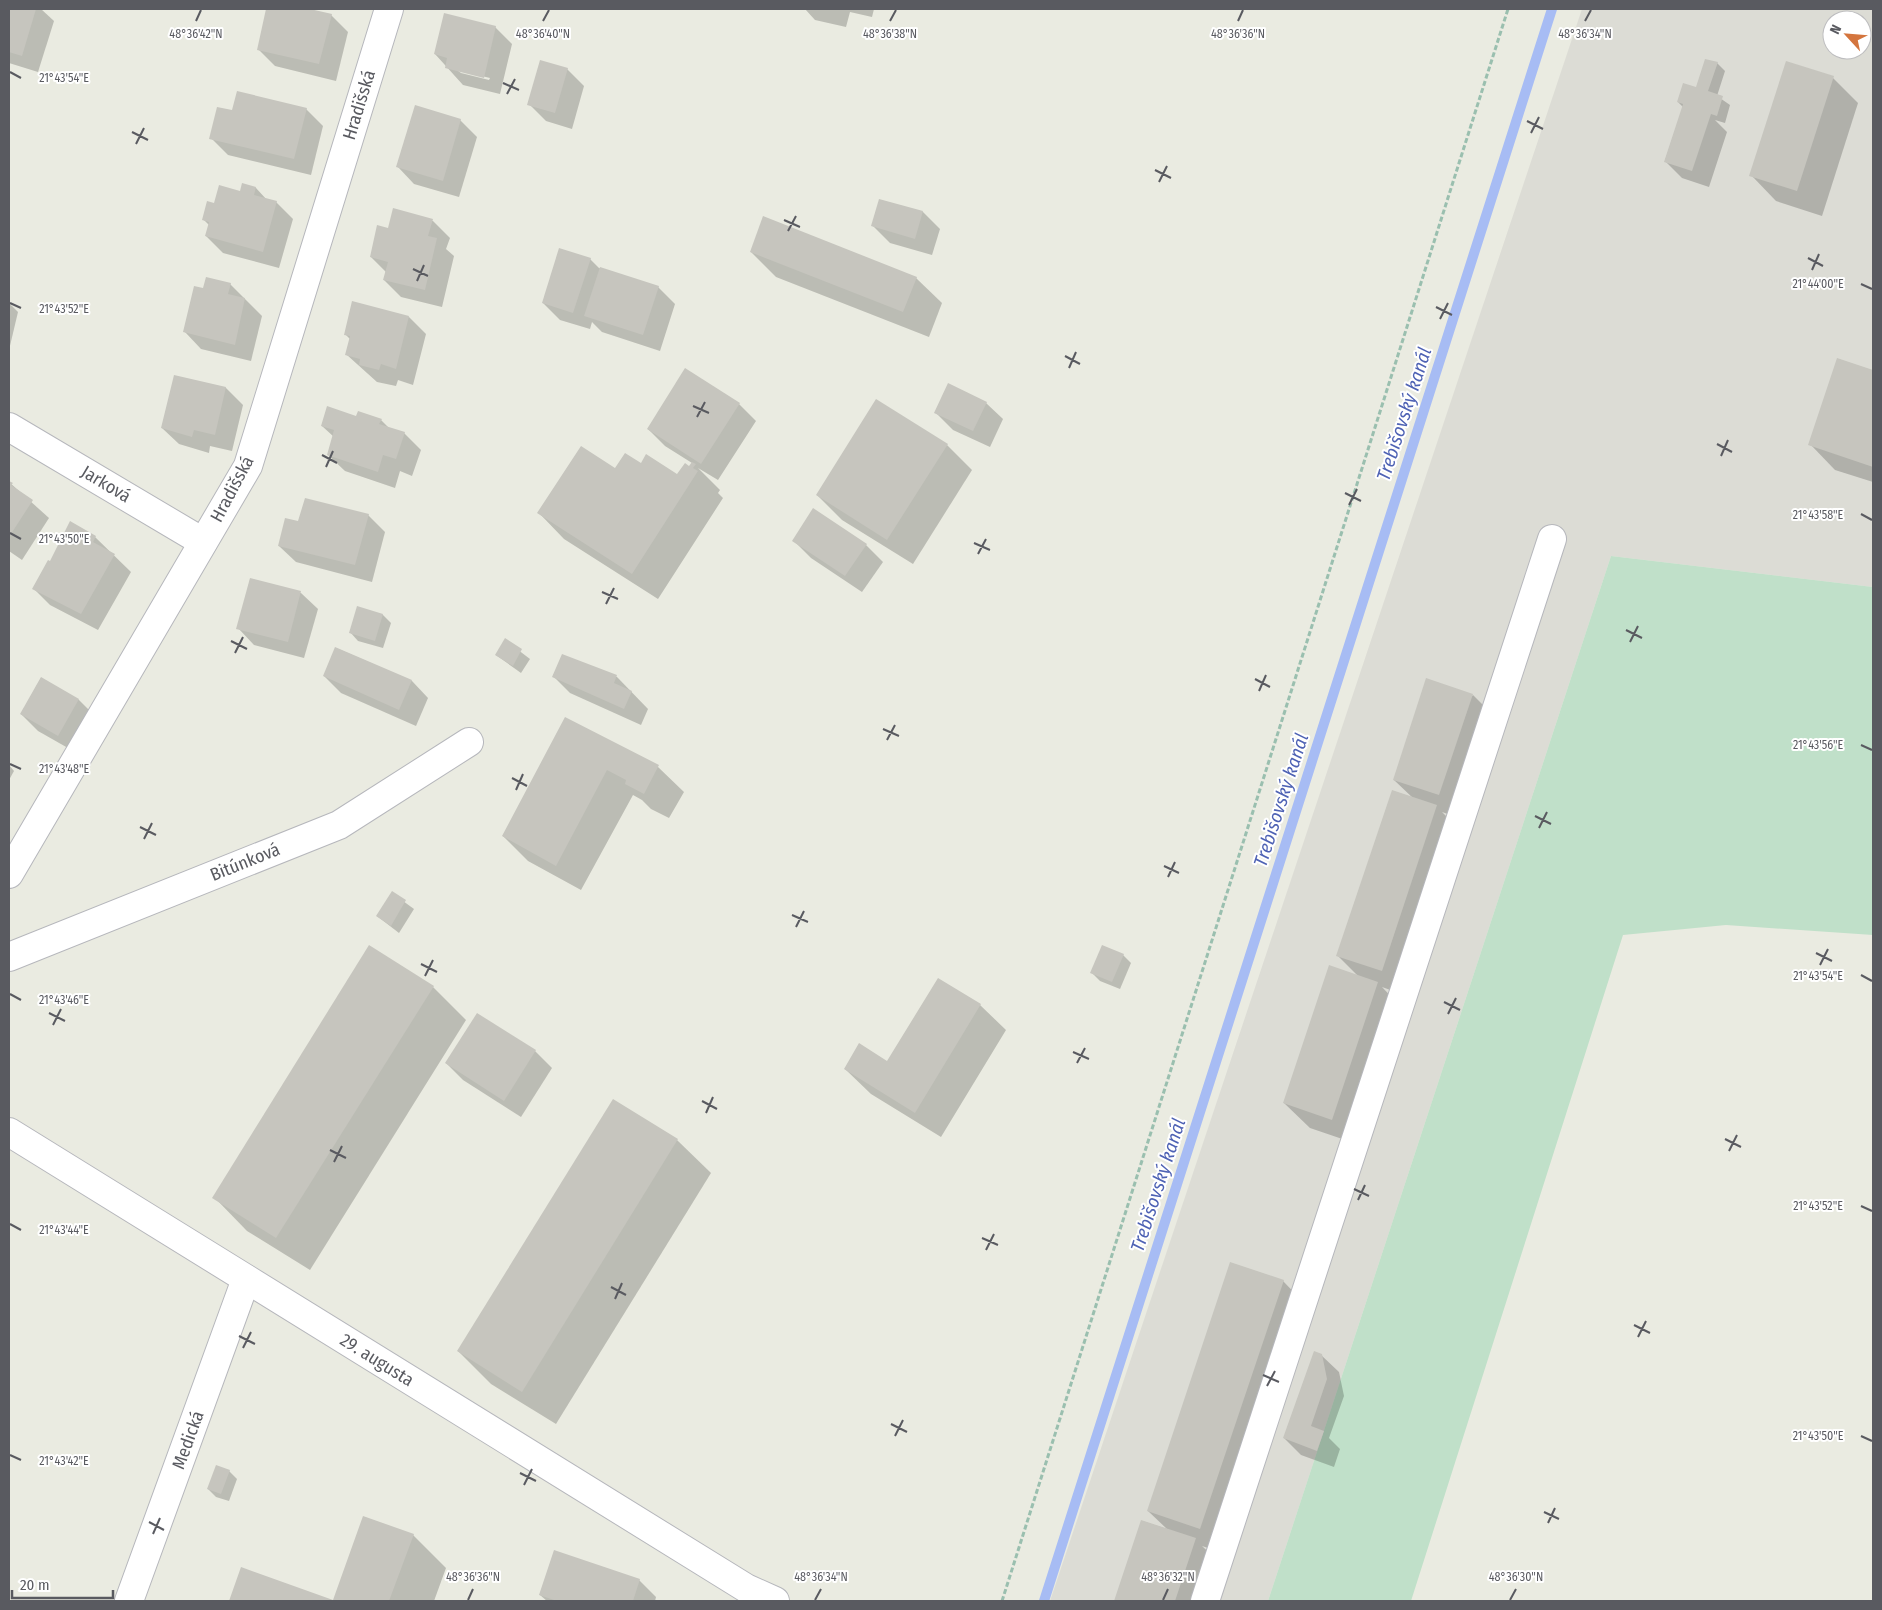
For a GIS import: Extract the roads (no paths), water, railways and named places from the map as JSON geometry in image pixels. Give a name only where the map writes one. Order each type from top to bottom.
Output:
[{"type":"street","name":"Hradišská","points":[[9,874],[248,466],[389,9]]},
{"type":"street","name":"Jarková","points":[[9,427],[203,542]]},
{"type":"street","points":[[1204,1601],[1552,539]]},
{"type":"street","name":"Bitúnková","points":[[9,956],[339,825],[468,742]]},
{"type":"street","name":"29. augusta","points":[[9,1132],[746,1588],[775,1601]]},
{"type":"street","name":"Medická","points":[[129,1601],[246,1279]]},
{"type":"waterway","name":"Trebišovský kanál","points":[[1044,1601],[1552,9]]}]
